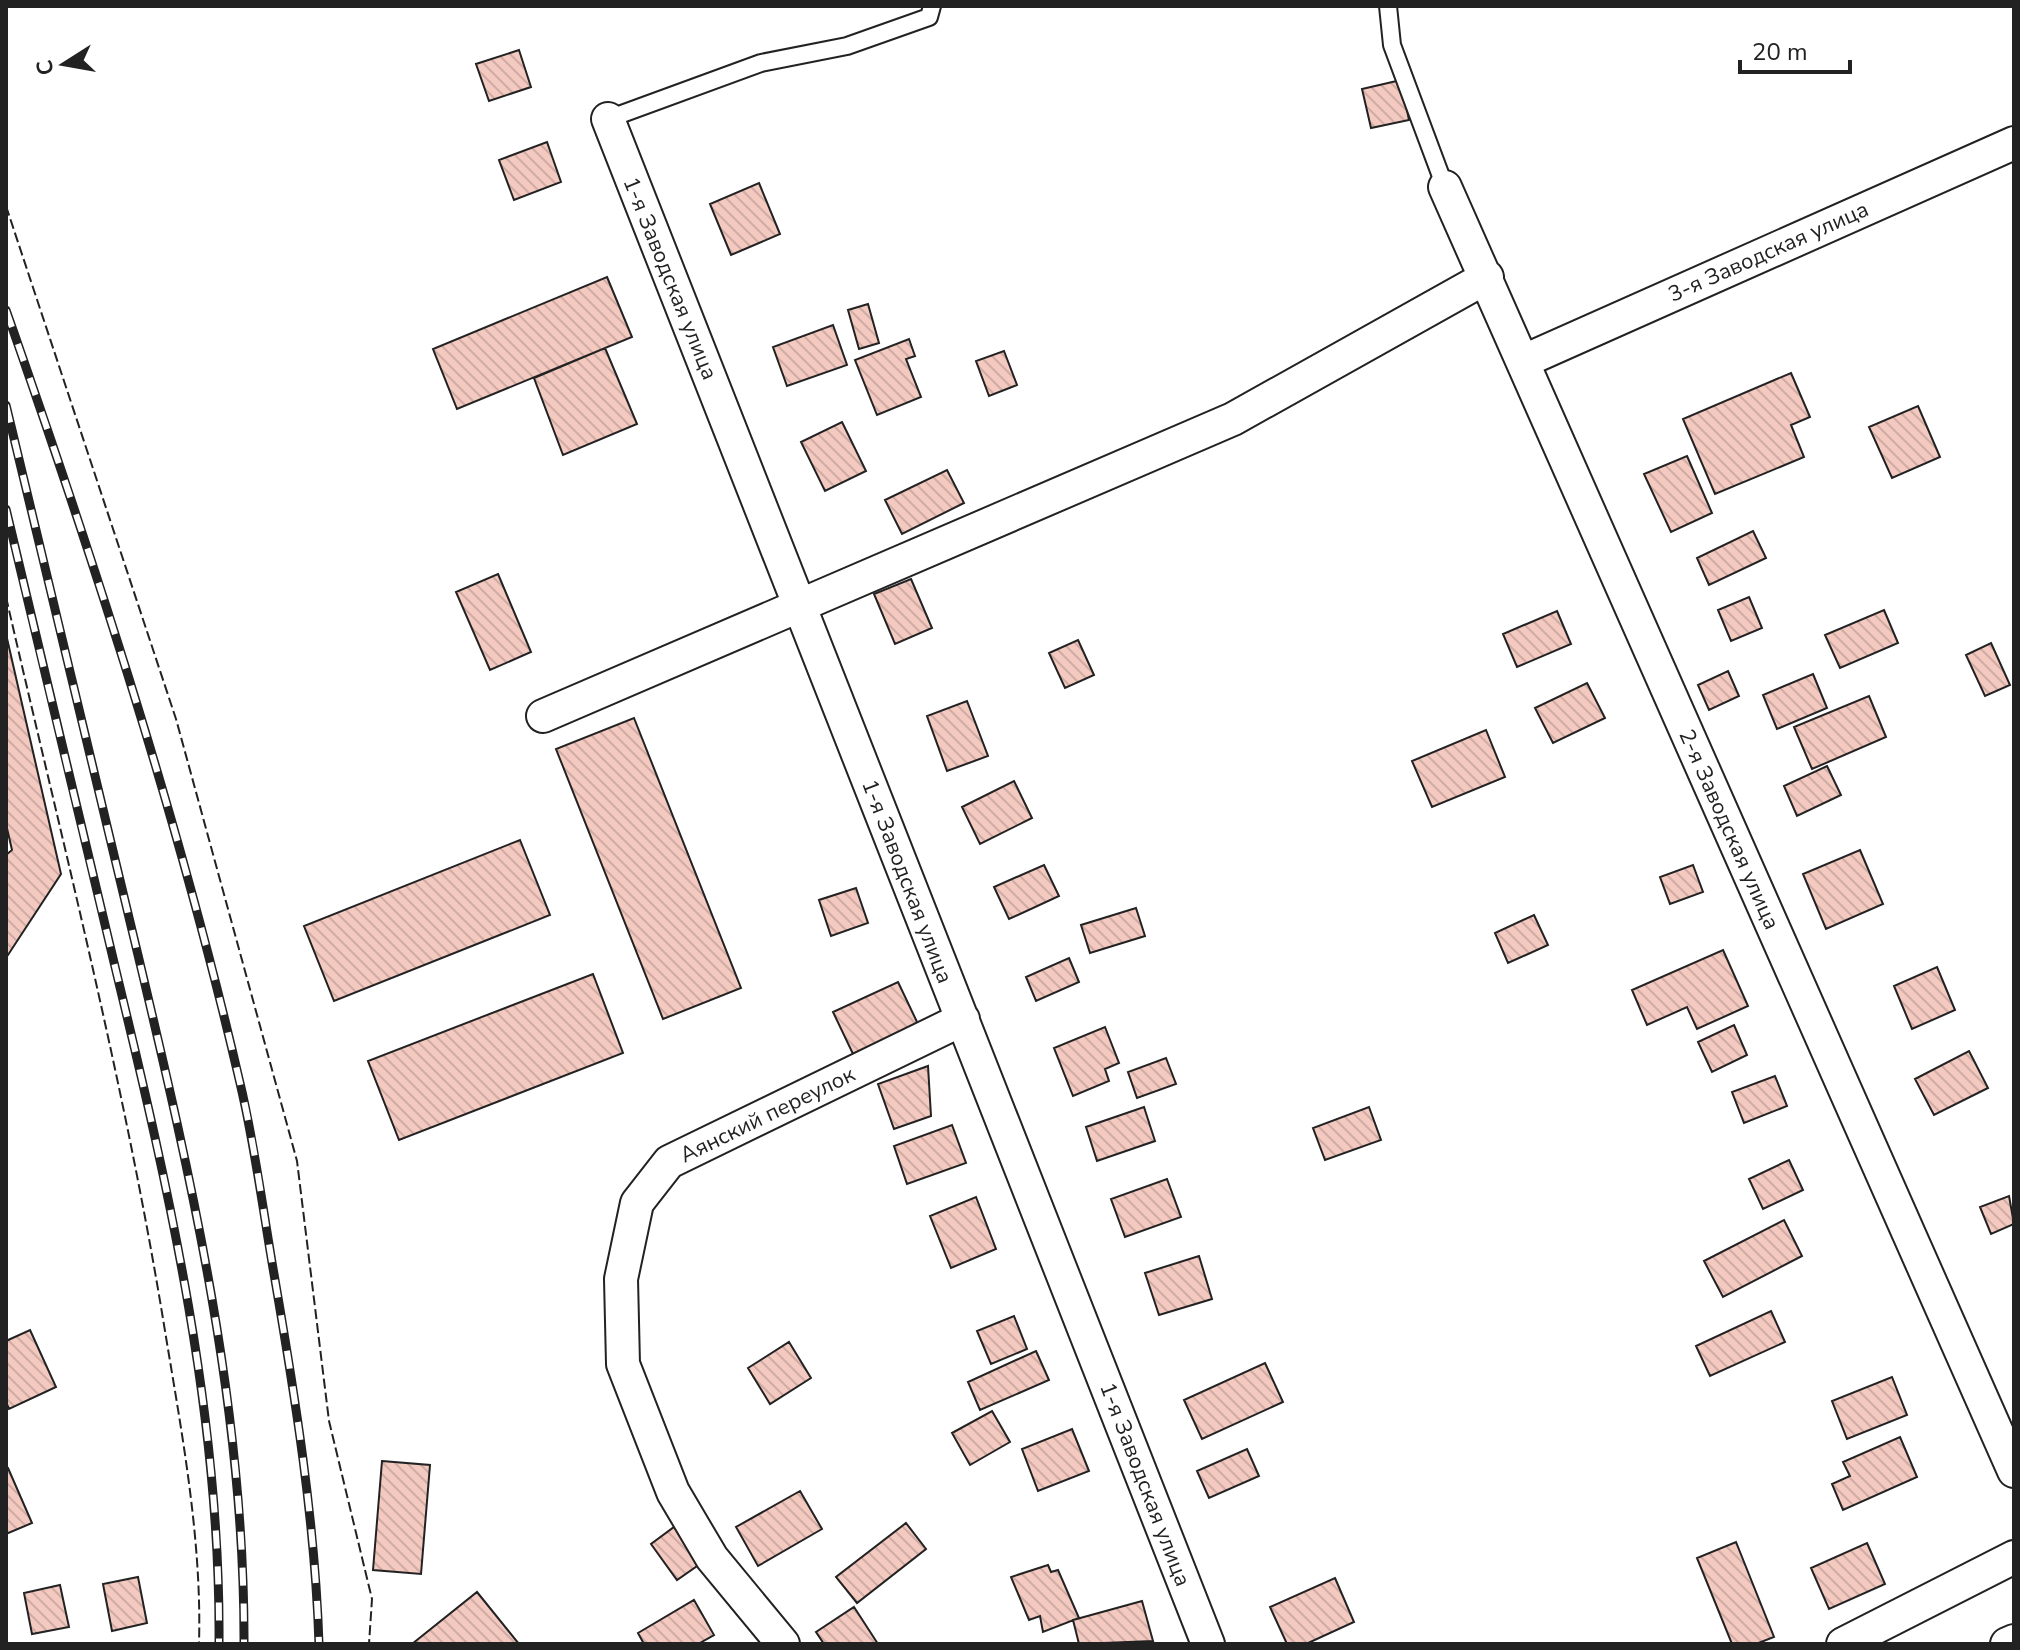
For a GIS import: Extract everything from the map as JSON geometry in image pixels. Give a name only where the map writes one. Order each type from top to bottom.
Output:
[{"type":"street","name":"1-я Заводская улица","points":[[608,119],[1208,1644]]},
{"type":"street","name":"3-я Заводская улица","points":[[1524,361],[2014,143]]},
{"type":"street","name":"2-я Заводская улица","points":[[1445,187],[2014,1471]]},
{"type":"street","points":[[543,716],[1233,419],[1487,277]]},
{"type":"street","name":"Аянский переулок","points":[[783,1644],[712,1558],[673,1492],[623,1364],[621,1279],[637,1203],[669,1162],[963,1019]]},
{"type":"street","points":[[1843,1644],[2014,1557]]},
{"type":"street","points":[[2007,1644],[2014,1641]]},
{"type":"lane","points":[[608,119],[761,63],[847,46],[929,17],[932,6]]},
{"type":"lane","points":[[1388,6],[1392,45],[1445,187]]},
{"type":"building","points":[[519,50],[531,87],[489,101],[476,64]]},
{"type":"building","points":[[1401,80],[1409,120],[1371,128],[1362,89]]},
{"type":"building","points":[[547,142],[561,182],[514,200],[499,160]]},
{"type":"building","points":[[759,183],[780,234],[731,255],[710,204]]},
{"type":"building","points":[[607,277],[632,337],[457,409],[433,349]]},
{"type":"building","points":[[868,304],[879,343],[859,349],[848,310]]},
{"type":"building","points":[[833,325],[847,365],[787,386],[773,347]]},
{"type":"building","points":[[909,339],[915,356],[906,359],[921,397],[877,415],[855,360]]},
{"type":"building","points":[[605,348],[637,424],[563,455],[534,378]]},
{"type":"building","points":[[1004,351],[1017,385],[989,396],[976,361]]},
{"type":"building","points":[[1791,373],[1810,417],[1791,425],[1804,457],[1715,494],[1683,419]]},
{"type":"building","points":[[1918,406],[1940,457],[1892,478],[1869,427]]},
{"type":"building","points":[[842,422],[866,471],[825,491],[801,442]]},
{"type":"building","points":[[1687,456],[1712,513],[1671,532],[1644,474]]},
{"type":"building","points":[[947,470],[964,503],[902,534],[885,500]]},
{"type":"building","points":[[1753,531],[1766,558],[1709,585],[1697,558]]},
{"type":"building","points":[[498,574],[531,652],[490,670],[456,592]]},
{"type":"building","points":[[911,579],[932,628],[895,644],[874,594]]},
{"type":"building","points":[[1749,597],[1762,628],[1731,641],[1718,610]]},
{"type":"building","points":[[1884,610],[1898,643],[1840,668],[1825,635]]},
{"type":"building","points":[[1557,611],[1571,644],[1517,667],[1503,634]]},
{"type":"building","points":[[6,634],[61,874],[6,958],[6,855],[12,850],[6,824]]},
{"type":"building","points":[[1078,640],[1094,675],[1065,688],[1049,653]]},
{"type":"building","points":[[1991,643],[2010,685],[1985,696],[1966,655]]},
{"type":"building","points":[[1728,671],[1739,696],[1709,710],[1698,685]]},
{"type":"building","points":[[1813,674],[1827,708],[1777,729],[1763,695]]},
{"type":"building","points":[[1587,683],[1605,718],[1553,743],[1535,708]]},
{"type":"building","points":[[1869,696],[1886,737],[1812,769],[1794,727]]},
{"type":"building","points":[[967,701],[988,756],[947,771],[927,716]]},
{"type":"building","points":[[634,718],[741,988],[663,1019],[556,749]]},
{"type":"building","points":[[1486,730],[1505,777],[1432,807],[1412,761]]},
{"type":"building","points":[[1827,766],[1841,795],[1797,816],[1784,786]]},
{"type":"building","points":[[1014,781],[1032,818],[980,844],[962,807]]},
{"type":"building","points":[[520,840],[550,915],[334,1001],[304,926]]},
{"type":"building","points":[[1860,850],[1883,904],[1826,929],[1803,874]]},
{"type":"building","points":[[1044,865],[1059,896],[1009,919],[994,887]]},
{"type":"building","points":[[1693,865],[1703,892],[1670,904],[1660,877]]},
{"type":"building","points":[[856,888],[868,923],[831,936],[819,900]]},
{"type":"building","points":[[1136,908],[1145,936],[1090,953],[1081,925]]},
{"type":"building","points":[[1534,915],[1548,945],[1508,963],[1495,933]]},
{"type":"building","points":[[1723,950],[1748,1006],[1697,1029],[1687,1007],[1647,1025],[1632,990]]},
{"type":"building","points":[[1069,958],[1079,982],[1036,1001],[1026,977]]},
{"type":"building","points":[[1937,967],[1955,1010],[1912,1029],[1894,986]]},
{"type":"building","points":[[593,974],[623,1053],[399,1140],[368,1061]]},
{"type":"building","points":[[898,982],[918,1024],[853,1054],[833,1012]]},
{"type":"building","points":[[1734,1025],[1747,1055],[1712,1072],[1698,1042]]},
{"type":"building","points":[[1105,1027],[1119,1063],[1105,1069],[1109,1081],[1073,1096],[1054,1048]]},
{"type":"building","points":[[1969,1051],[1988,1088],[1934,1115],[1915,1079]]},
{"type":"building","points":[[1166,1058],[1176,1084],[1137,1098],[1128,1072]]},
{"type":"building","points":[[928,1066],[931,1116],[894,1129],[878,1084]]},
{"type":"building","points":[[1775,1076],[1787,1106],[1744,1123],[1732,1092]]},
{"type":"building","points":[[1144,1107],[1155,1141],[1097,1161],[1086,1127]]},
{"type":"building","points":[[1369,1107],[1381,1140],[1325,1160],[1313,1128]]},
{"type":"building","points":[[952,1125],[966,1163],[907,1184],[894,1146]]},
{"type":"building","points":[[1789,1160],[1803,1190],[1763,1209],[1749,1179]]},
{"type":"building","points":[[1167,1179],[1181,1217],[1125,1237],[1111,1199]]},
{"type":"building","points":[[2009,1196],[2014,1224],[1991,1234],[1980,1207]]},
{"type":"building","points":[[976,1197],[996,1249],[951,1268],[930,1216]]},
{"type":"building","points":[[1784,1220],[1802,1256],[1723,1297],[1704,1261]]},
{"type":"building","points":[[1199,1256],[1212,1299],[1159,1315],[1145,1273]]},
{"type":"building","points":[[1771,1311],[1785,1342],[1710,1376],[1696,1346]]},
{"type":"building","points":[[1014,1316],[1027,1349],[991,1364],[977,1331]]},
{"type":"building","points":[[30,1330],[56,1387],[9,1409],[6,1402],[6,1341]]},
{"type":"building","points":[[789,1342],[811,1378],[770,1404],[748,1368]]},
{"type":"building","points":[[1036,1351],[1049,1380],[980,1410],[968,1382]]},
{"type":"building","points":[[1265,1363],[1283,1402],[1202,1439],[1184,1400]]},
{"type":"building","points":[[1892,1377],[1907,1415],[1847,1439],[1832,1401]]},
{"type":"building","points":[[992,1411],[1010,1442],[970,1465],[952,1433]]},
{"type":"building","points":[[1072,1429],[1089,1471],[1038,1491],[1022,1449]]},
{"type":"building","points":[[1900,1437],[1917,1477],[1843,1510],[1832,1484],[1850,1476],[1843,1462]]},
{"type":"building","points":[[1247,1449],[1259,1476],[1209,1498],[1197,1471]]},
{"type":"building","points":[[382,1461],[430,1465],[421,1574],[373,1570]]},
{"type":"building","points":[[6,1469],[32,1523],[6,1534]]},
{"type":"building","points":[[800,1491],[822,1529],[758,1566],[736,1527]]},
{"type":"building","points":[[906,1523],[926,1549],[857,1603],[836,1577]]},
{"type":"building","points":[[674,1527],[700,1564],[677,1580],[651,1544]]},
{"type":"building","points":[[1736,1542],[1774,1637],[1756,1644],[1732,1644],[1697,1558]]},
{"type":"building","points":[[1867,1543],[1885,1584],[1829,1609],[1811,1568]]},
{"type":"building","points":[[1048,1565],[1051,1572],[1058,1570],[1079,1618],[1043,1632],[1040,1616],[1029,1620],[1011,1577]]},
{"type":"building","points":[[138,1577],[147,1623],[112,1631],[103,1584]]},
{"type":"building","points":[[1335,1578],[1354,1622],[1306,1644],[1287,1644],[1270,1607]]},
{"type":"building","points":[[60,1585],[69,1627],[32,1634],[24,1593]]},
{"type":"building","points":[[477,1592],[519,1644],[412,1644]]},
{"type":"building","points":[[694,1600],[714,1635],[698,1644],[644,1644],[638,1633]]},
{"type":"building","points":[[1142,1601],[1153,1641],[1079,1644],[1073,1620]]},
{"type":"building","points":[[854,1607],[878,1644],[824,1644],[816,1632]]},
{"type":"railway","points":[[6,310],[134,693],[190,887],[240,1083],[296,1412],[309,1505],[319,1644]]},
{"type":"railway","points":[[6,405],[196,1211],[225,1383],[235,1470],[242,1557],[244,1644]]},
{"type":"railway","points":[[6,509],[137,1057],[189,1307],[211,1475],[219,1644]]},
{"type":"fence","points":[[6,206],[176,719],[297,1161],[329,1421],[372,1599],[369,1644]]},
{"type":"fence","points":[[6,597],[92,963],[149,1239],[190,1487],[197,1566],[199,1644]]}]
